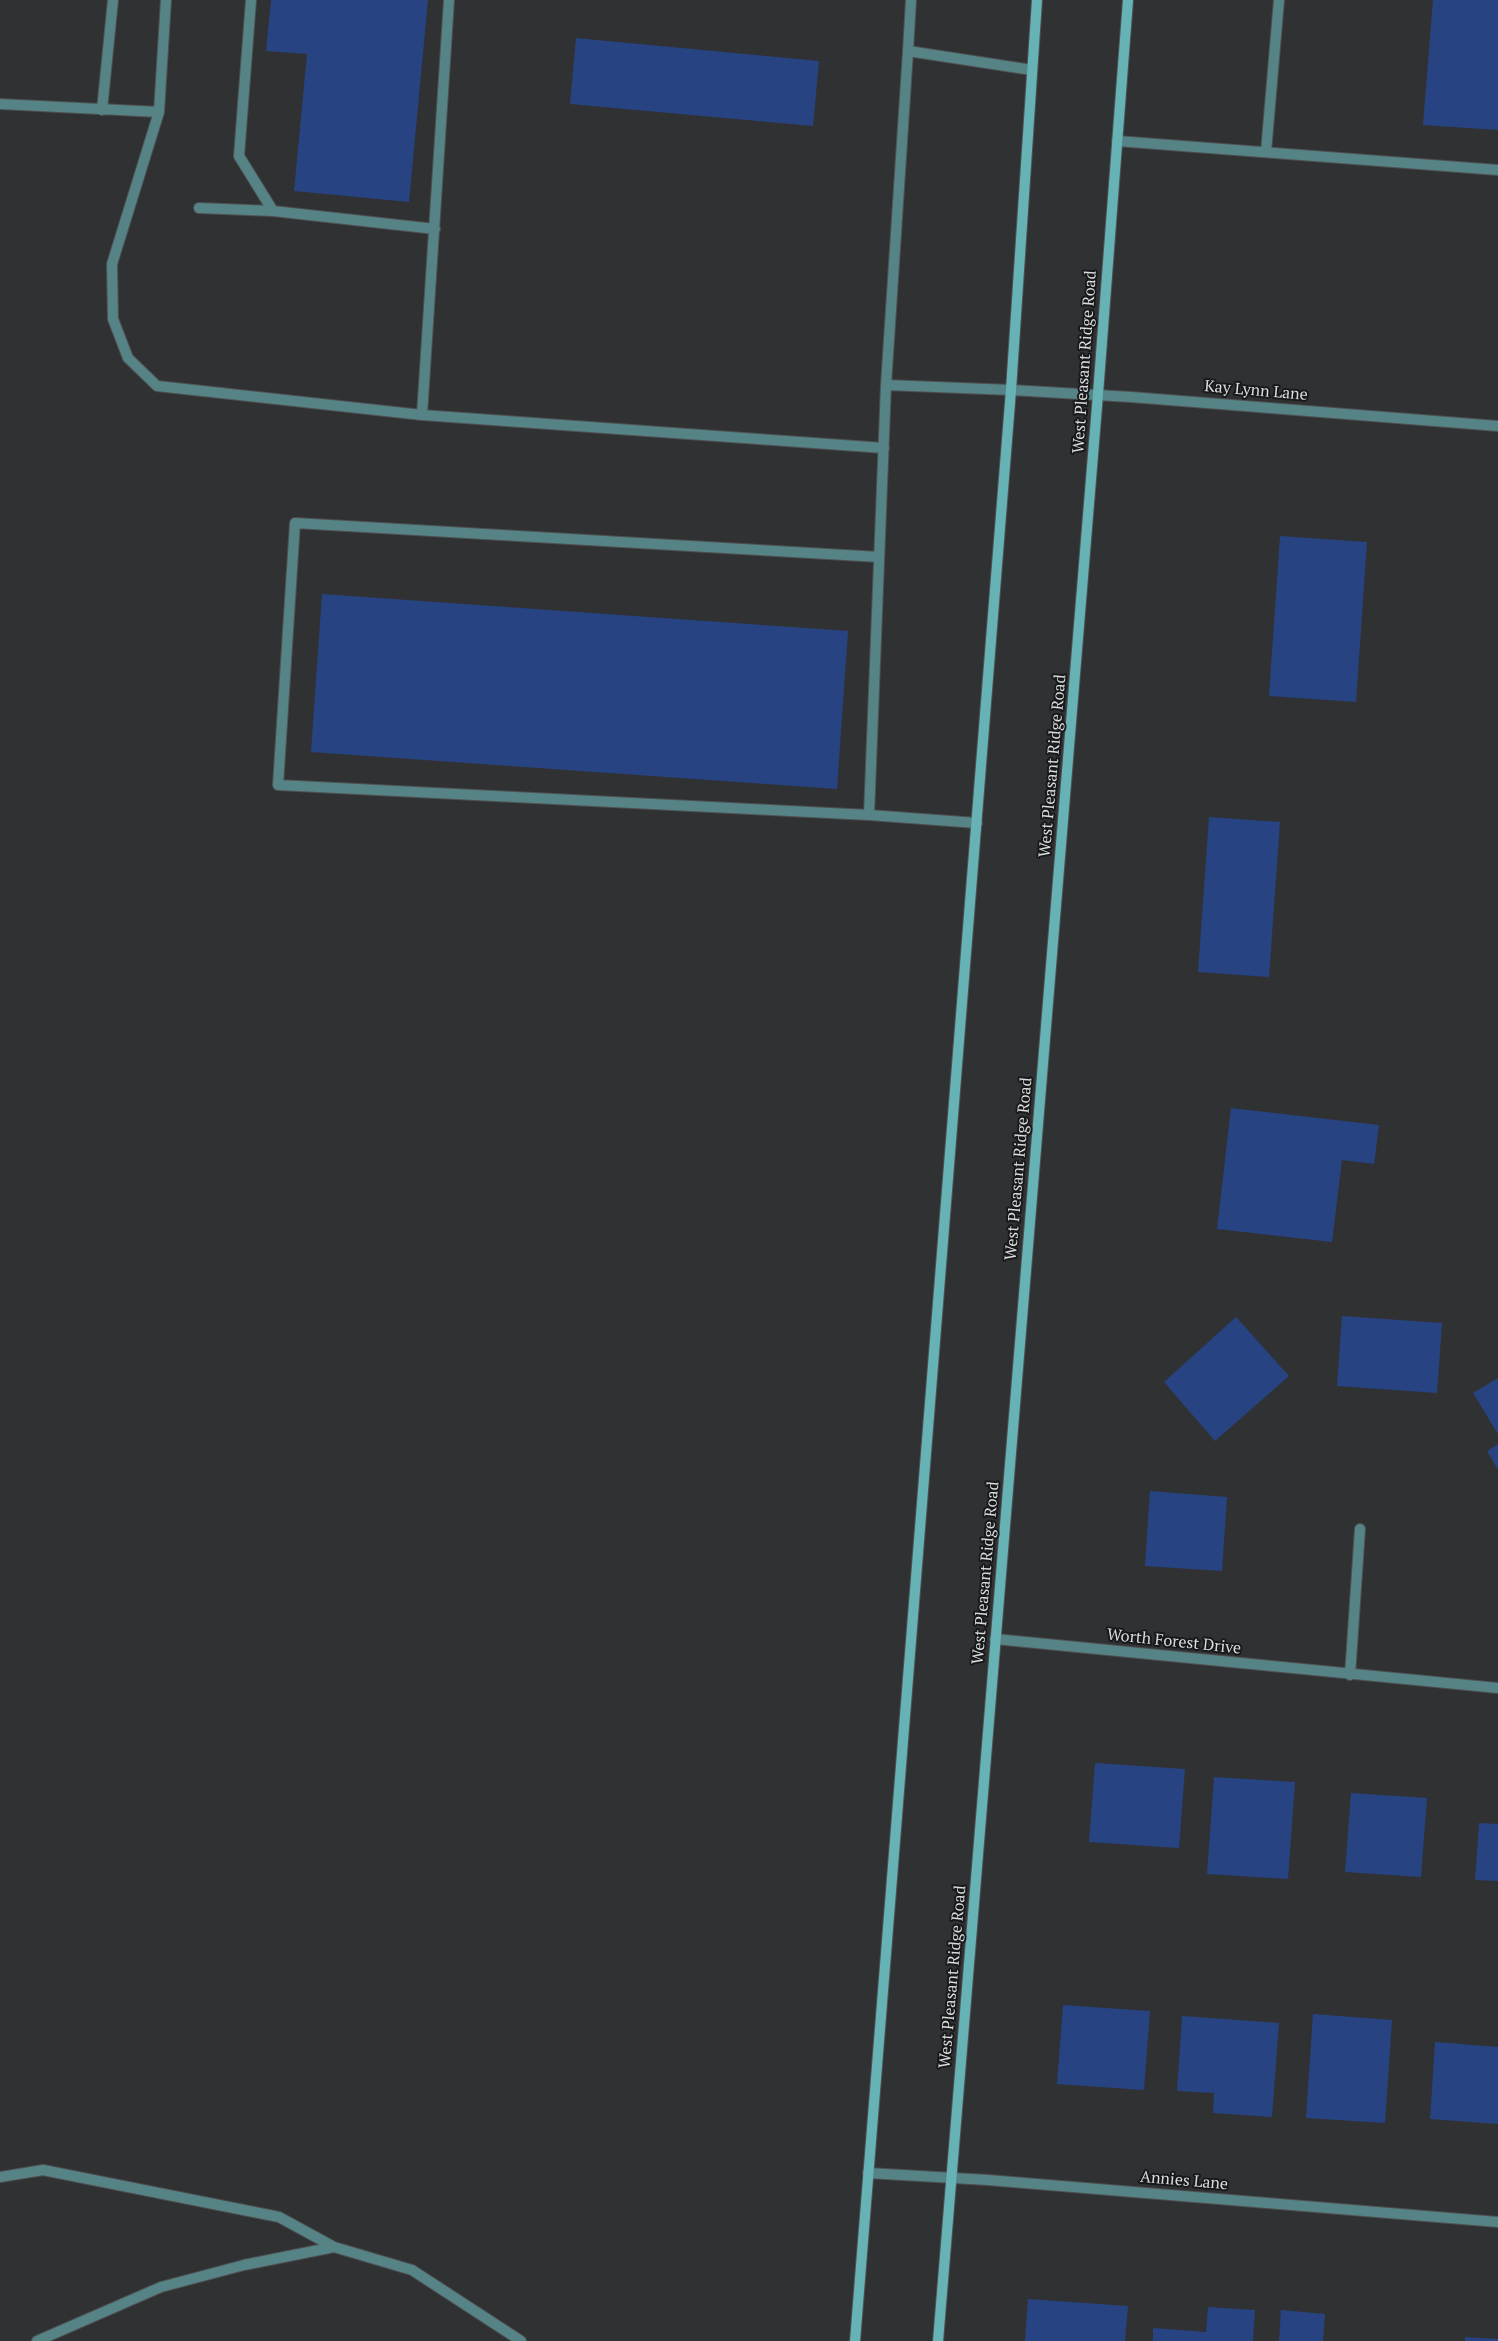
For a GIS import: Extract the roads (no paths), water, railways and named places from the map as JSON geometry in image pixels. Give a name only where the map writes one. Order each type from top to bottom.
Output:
[{"type":"main road","points":[[855,2341],[1011,390],[1037,0]]},
{"type":"main road","name":"West Pleasant Ridge Road","points":[[938,2341],[1098,394],[1128,0]]},
{"type":"street","points":[[102,110],[113,0]]},
{"type":"street","points":[[166,0],[159,112],[112,264],[113,319],[128,358],[157,386],[422,415],[884,448]]},
{"type":"street","points":[[251,0],[239,156],[273,211]]},
{"type":"street","points":[[422,415],[449,0]]},
{"type":"street","points":[[869,815],[886,385],[911,0]]},
{"type":"street","points":[[1266,152],[1279,0]]},
{"type":"street","points":[[908,51],[1032,70]]},
{"type":"street","points":[[0,104],[159,112]]},
{"type":"street","points":[[1117,141],[1498,170]]},
{"type":"street","points":[[199,208],[273,211],[435,229]]},
{"type":"street","name":"Kay Lynn Lane","points":[[886,385],[1098,394],[1498,426]]},
{"type":"street","points":[[879,557],[295,523],[278,786],[869,815],[977,823]]},
{"type":"street","points":[[1350,1675],[1360,1529]]},
{"type":"street","name":"Worth Forest Drive","points":[[996,1639],[1498,1688]]},
{"type":"street","points":[[0,2178],[43,2170],[279,2217],[334,2247],[412,2270],[521,2341]]},
{"type":"street","name":"Annies Lane","points":[[868,2173],[951,2177],[1498,2222]]},
{"type":"street","points":[[37,2341],[161,2287],[244,2265],[334,2247]]}]
